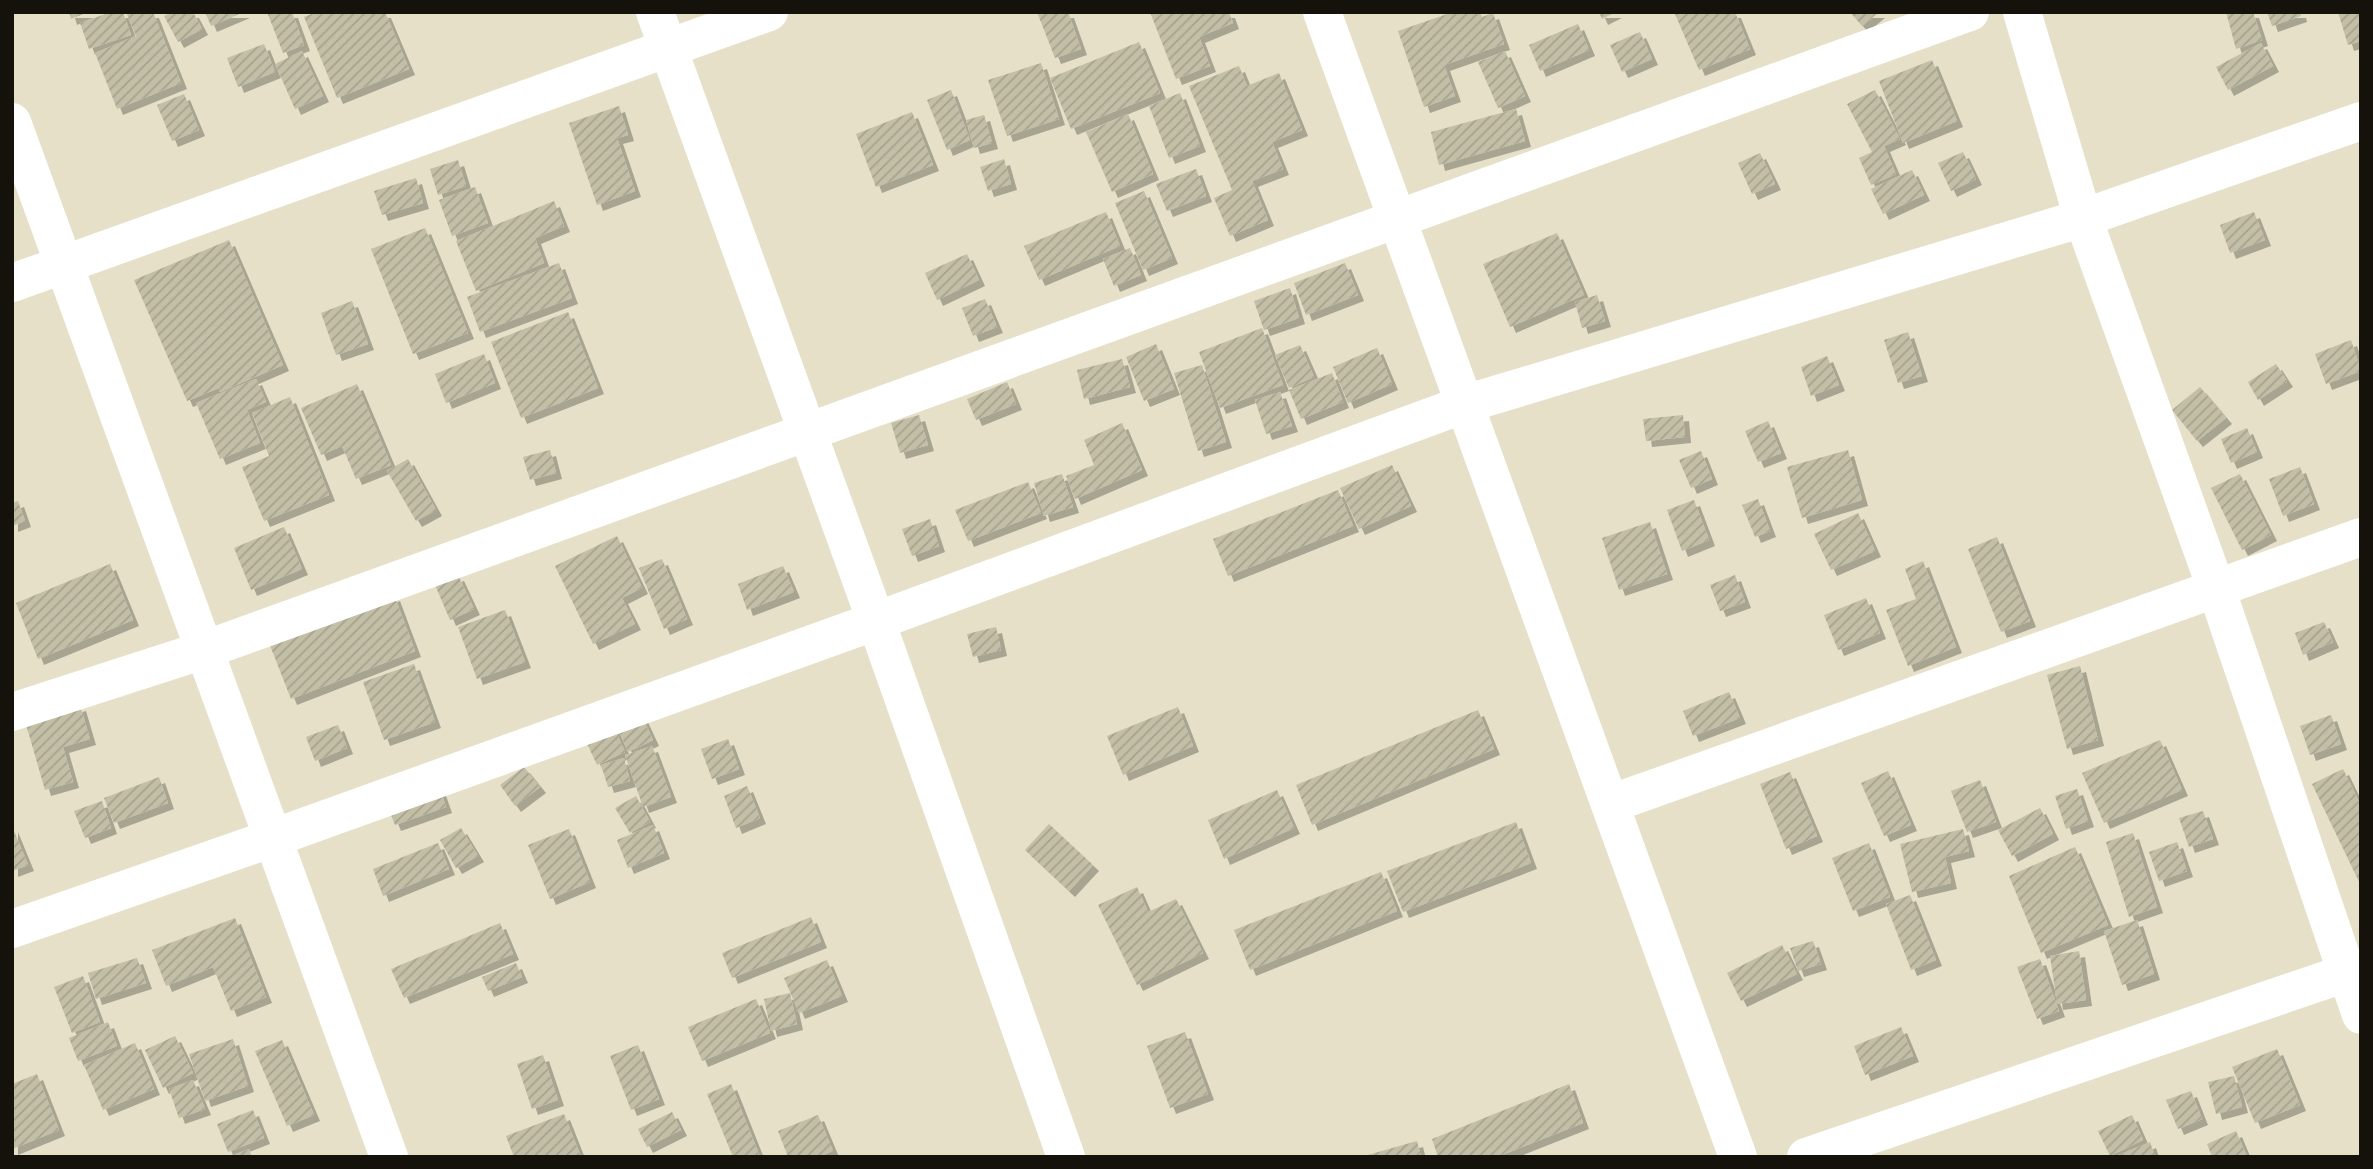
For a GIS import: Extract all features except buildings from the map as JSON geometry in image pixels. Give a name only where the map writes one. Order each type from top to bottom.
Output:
[{"type":"street","points":[[655,12],[876,621],[1066,1157]]},
{"type":"street","points":[[12,283],[769,12]]},
{"type":"street","points":[[1322,12],[1738,1157]]},
{"type":"street","points":[[12,712],[204,650],[1970,12]]},
{"type":"street","points":[[2022,12],[2083,218],[2354,970],[2361,1015]]},
{"type":"street","points":[[12,929],[876,621],[1465,404],[2083,218],[2361,121]]},
{"type":"street","points":[[12,122],[389,1157]]},
{"type":"street","points":[[1611,804],[2361,537]]},
{"type":"street","points":[[1806,1157],[2354,970]]}]
